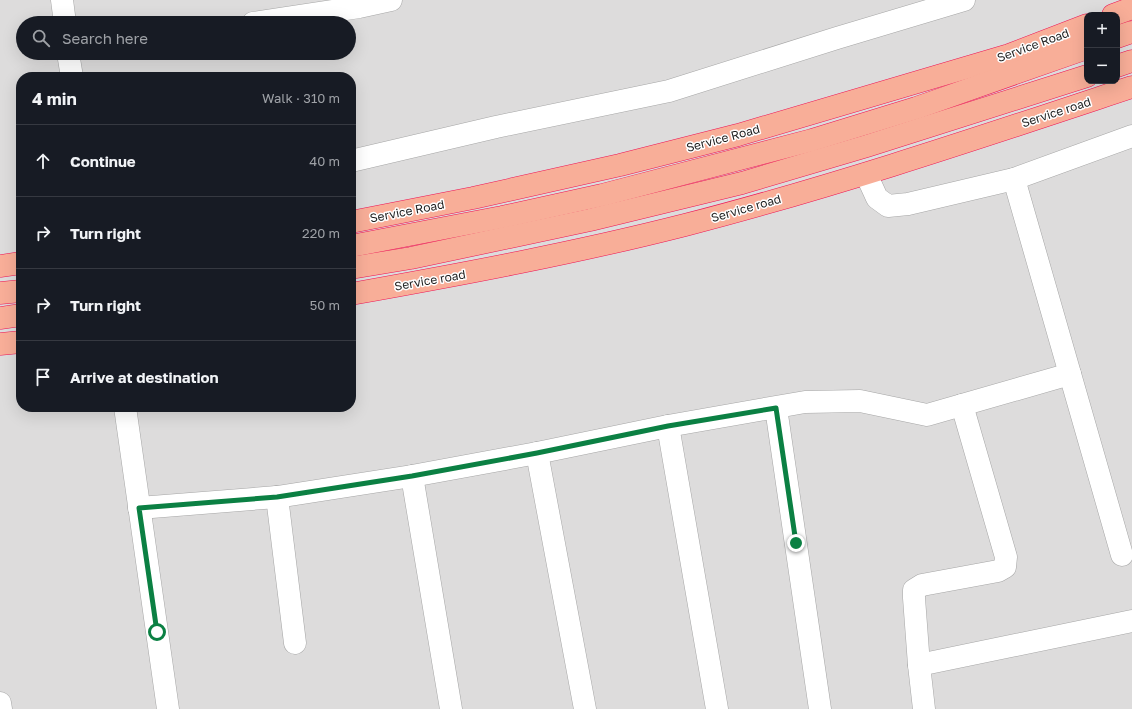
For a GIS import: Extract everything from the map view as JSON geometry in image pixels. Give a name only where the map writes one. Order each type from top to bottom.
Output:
[{"type":"highway","points":[[1120,12],[1132,8]]},
{"type":"highway","name":"Service Road","points":[[356,221],[473,198],[738,135],[1009,55],[1084,26]]},
{"type":"highway","points":[[1120,36],[1132,32]]},
{"type":"highway","points":[[356,245],[502,217],[602,195],[812,140],[916,108],[1084,49]]},
{"type":"highway","points":[[1120,65],[1132,61]]},
{"type":"highway","points":[[356,267],[411,258],[590,220],[742,183],[867,146],[1084,77]]},
{"type":"highway","name":"Service road","points":[[356,293],[447,277],[569,252],[685,225],[866,174],[1132,87]]},
{"type":"highway","points":[[0,266],[16,264]]},
{"type":"highway","points":[[0,293],[16,291]]},
{"type":"highway","points":[[0,318],[16,316]]},
{"type":"highway","points":[[0,344],[16,342]]},
{"type":"street","points":[[62,0],[63,16]]},
{"type":"street","points":[[299,16],[359,7],[391,0]]},
{"type":"street","points":[[356,160],[669,91],[964,0]]},
{"type":"street","points":[[69,60],[71,72]]},
{"type":"street","points":[[866,174],[877,198],[888,206],[908,204],[1014,179],[1132,136]]},
{"type":"street","points":[[1014,179],[1122,555]]},
{"type":"street","points":[[139,508],[277,497],[412,476],[537,453],[668,426],[805,402],[860,401],[927,415],[1070,374]]},
{"type":"street","points":[[924,709],[919,665],[914,590],[922,586],[998,571],[1005,567],[1006,557],[962,405]]},
{"type":"street","points":[[776,408],[820,709]]},
{"type":"street","points":[[126,412],[168,709]]},
{"type":"street","points":[[668,426],[717,709]]},
{"type":"street","points":[[537,453],[585,709]]},
{"type":"street","points":[[412,476],[451,709]]},
{"type":"street","points":[[277,497],[296,643]]},
{"type":"street","points":[[919,665],[1132,621]]},
{"type":"street","points":[[0,703],[1,709]]},
{"type":"shaded area","points":[[0,0],[1132,0],[1132,709],[0,709]]},
{"type":"route","points":[[157,632],[139,508],[277,497],[412,476],[537,453],[668,426],[776,408],[796,543]]}]
